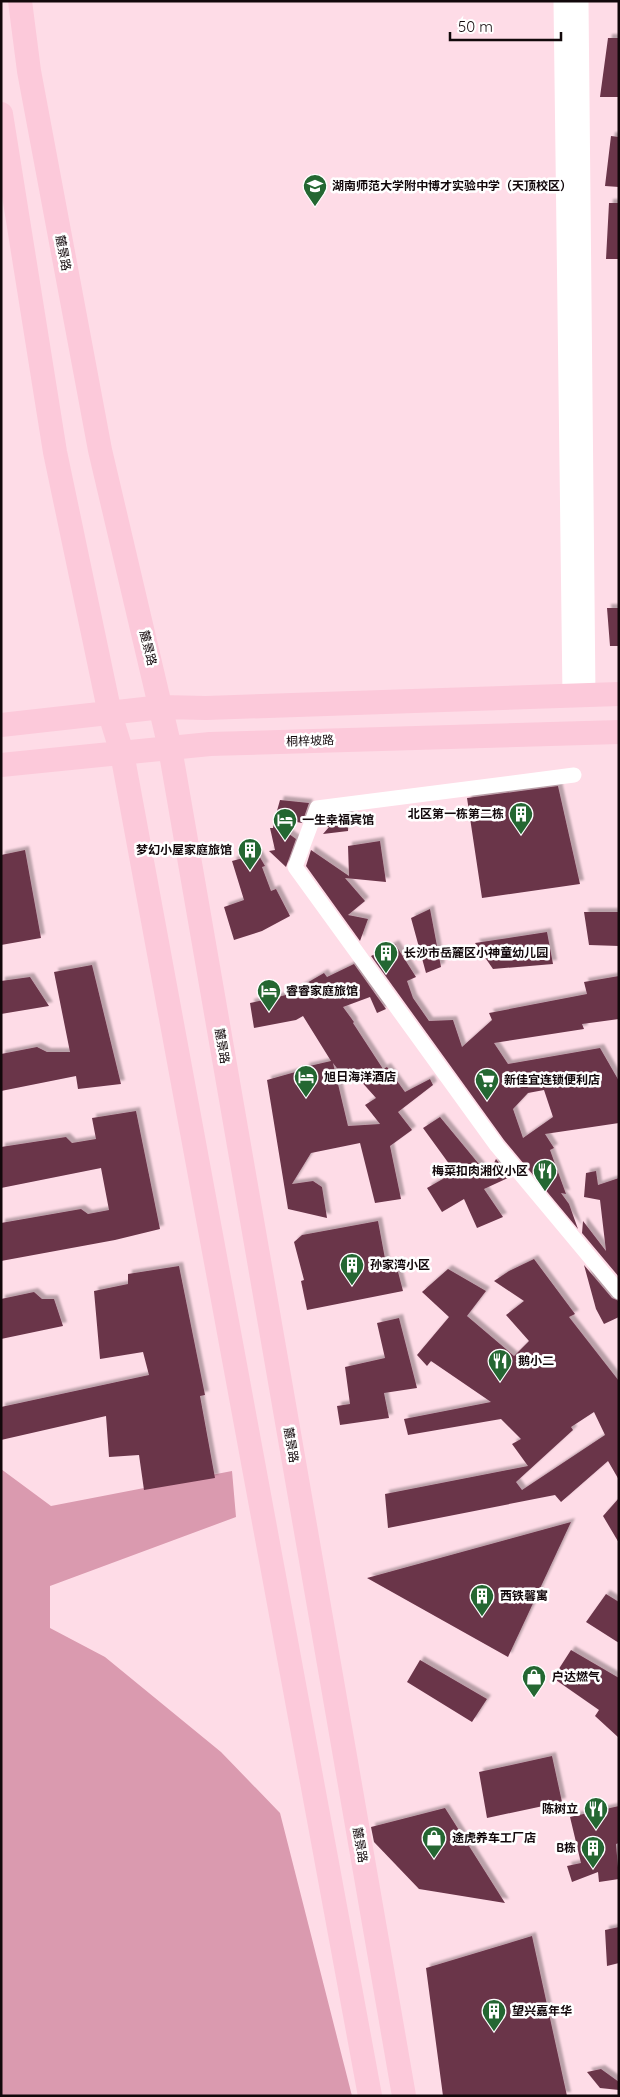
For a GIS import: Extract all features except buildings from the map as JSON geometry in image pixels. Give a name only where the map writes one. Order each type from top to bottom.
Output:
[{"type":"main road","name":"麓景路","points":[[24,6],[29,71],[100,450],[162,707],[170,748],[404,2096]]},
{"type":"main road","points":[[1,114],[55,452],[110,714],[122,753],[370,2096]]},
{"type":"main road","points":[[1,725],[162,707],[206,708],[619,694]]},
{"type":"main road","name":"桐梓坡路","points":[[1,765],[220,744],[619,732]]},
{"type":"street","points":[[563,1],[579,695]]},
{"type":"street","points":[[578,1],[579,695]]},
{"type":"street","points":[[574,775],[316,808],[295,867],[497,1146],[619,1292]]},
{"type":"shaded area","points":[[1,1469],[51,1506],[232,1471],[236,1517],[50,1586],[50,1628],[105,1657],[221,1752],[280,1813],[352,2096],[1,2096]]},
{"type":"place","name":"湖南师范大学附中博才实验中学（天顶校区）","points":[[315,207]]},
{"type":"place","name":"北区第一栋第二栋","points":[[521,835]]},
{"type":"place","name":"一生幸福宾馆","points":[[285,841]]},
{"type":"place","name":"梦幻小屋家庭旅馆","points":[[250,871]]},
{"type":"place","name":"长沙市岳麓区小神童幼儿园","points":[[386,974]]},
{"type":"place","name":"睿睿家庭旅馆","points":[[269,1012]]},
{"type":"place","name":"旭日海洋酒店","points":[[306,1098]]},
{"type":"place","name":"新佳宜连锁便利店","points":[[487,1101]]},
{"type":"place","name":"梅菜扣肉湘仪小区","points":[[545,1192]]},
{"type":"place","name":"孙家湾小区","points":[[352,1286]]},
{"type":"place","name":"鹅小二","points":[[500,1382]]},
{"type":"place","name":"西铁馨寓","points":[[482,1617]]},
{"type":"place","name":"户达燃气","points":[[534,1698]]},
{"type":"place","name":"陈树立","points":[[596,1830]]},
{"type":"place","name":"途虎养车工厂店","points":[[434,1859]]},
{"type":"place","name":"B栋","points":[[593,1869]]},
{"type":"place","name":"望兴嘉年华","points":[[494,2032]]}]
